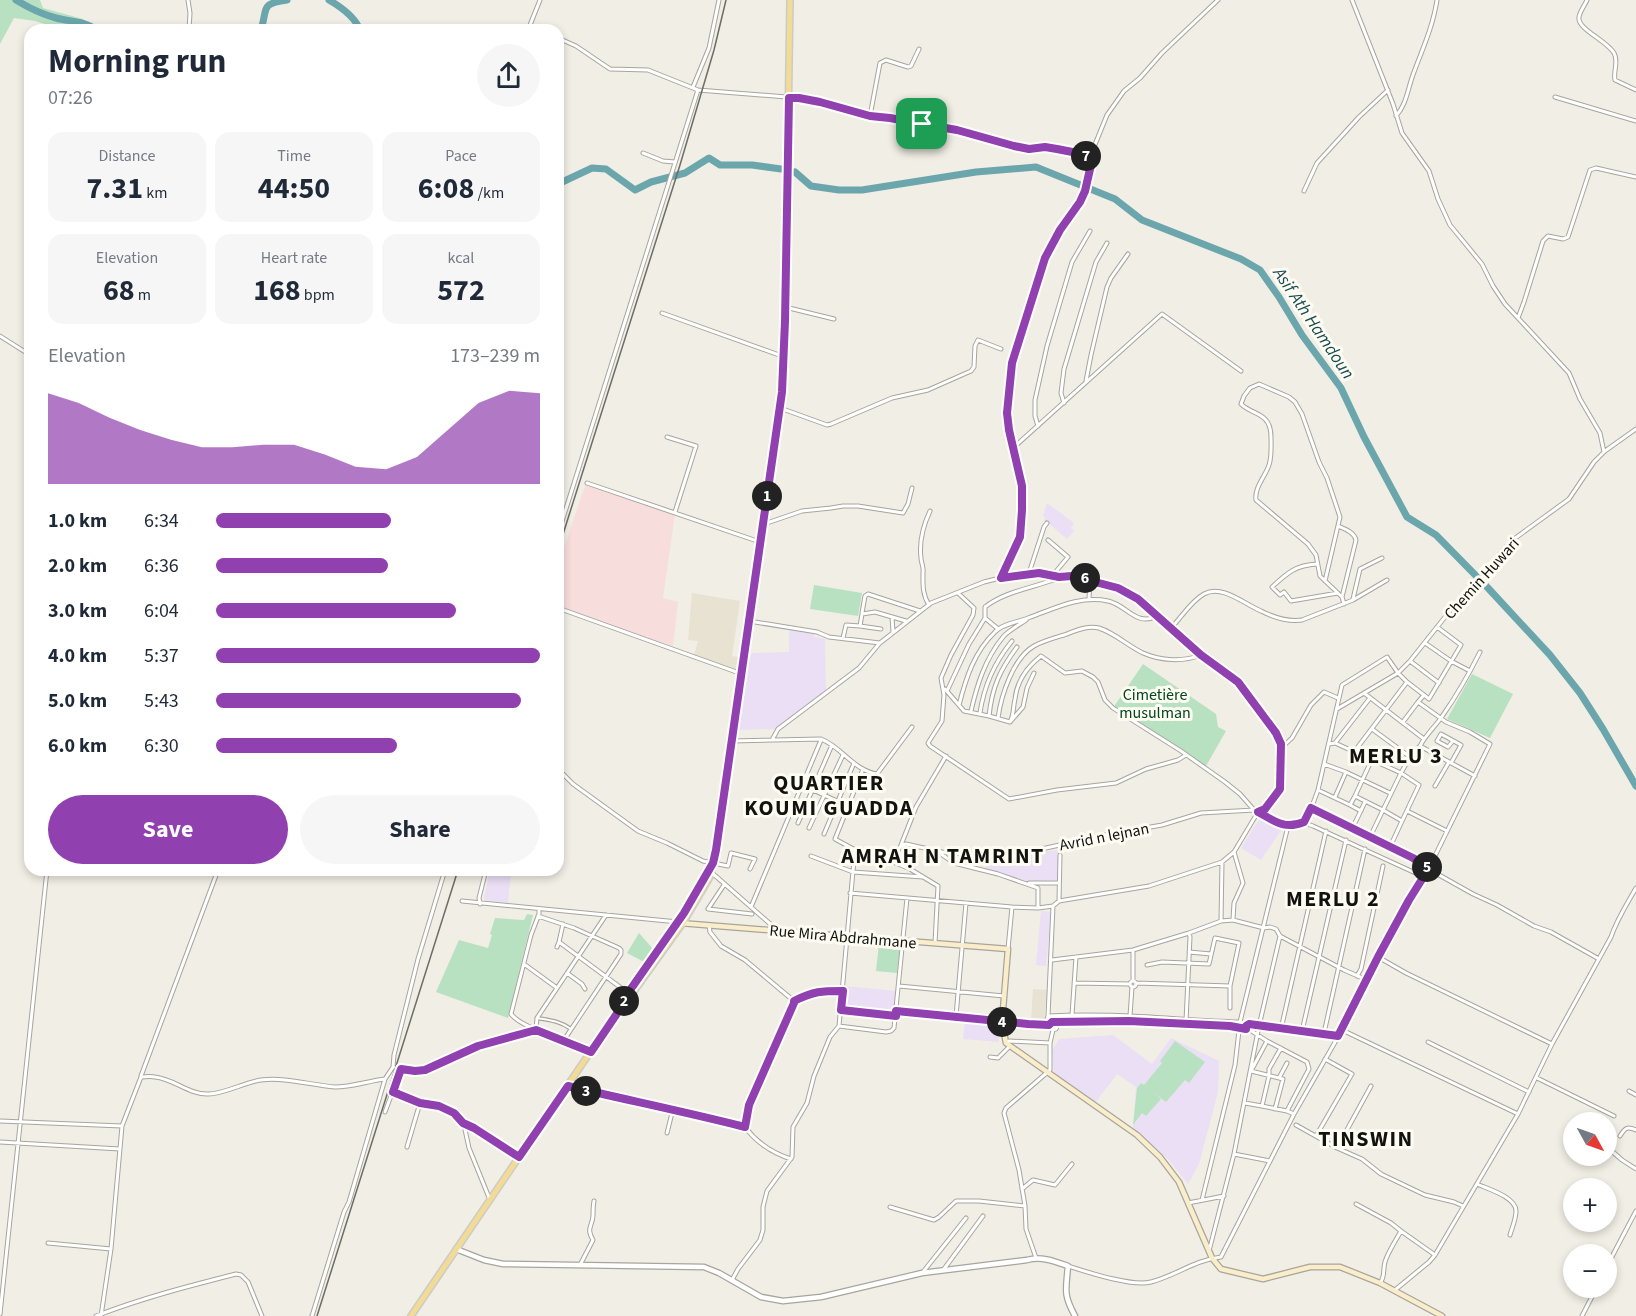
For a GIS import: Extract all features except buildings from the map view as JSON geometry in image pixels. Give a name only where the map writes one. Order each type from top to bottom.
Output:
[{"type":"main road","points":[[411,1316],[710,877],[716,850],[780,408],[784,357],[790,0]]},
{"type":"main road","points":[[616,1015],[628,993],[680,923],[713,863]]},
{"type":"main road","name":"Rue Mira Abdrahmane","points":[[680,923],[1008,949]]},
{"type":"main road","points":[[1008,949],[1002,1022],[1008,1045],[1137,1136],[1160,1157],[1179,1182],[1209,1252],[1221,1269],[1263,1279],[1310,1267],[1340,1267],[1380,1283],[1443,1316]]},
{"type":"street","points":[[188,0],[189,24]]},
{"type":"street","points":[[530,24],[540,0]]},
{"type":"street","points":[[693,88],[709,48],[719,0]]},
{"type":"street","points":[[1001,578],[1016,548],[1021,528],[1022,486],[1007,413],[1012,363],[1045,258],[1085,191],[1094,147],[1107,115],[1125,91],[1218,0]]},
{"type":"street","points":[[1352,0],[1406,140],[1429,171],[1450,225],[1482,264],[1498,295],[1569,373],[1580,399],[1600,433],[1604,452]]},
{"type":"street","points":[[1396,116],[1403,107],[1431,27],[1437,0]]},
{"type":"street","points":[[1587,0],[1579,23],[1615,54],[1615,80],[1636,90]]},
{"type":"street","points":[[564,41],[610,69],[648,70],[698,90],[799,98],[870,116],[957,130],[1022,148],[1057,149],[1093,156]]},
{"type":"street","points":[[870,116],[879,63],[886,60],[908,67],[919,49]]},
{"type":"street","points":[[564,513],[698,90]]},
{"type":"street","points":[[1304,191],[1317,163],[1364,112],[1388,90]]},
{"type":"street","points":[[1555,97],[1636,121]]},
{"type":"street","points":[[643,153],[663,161],[675,162]]},
{"type":"street","points":[[1518,318],[1543,241],[1548,236],[1563,239],[1568,237],[1590,170],[1596,168],[1636,177]]},
{"type":"street","points":[[1038,426],[1035,416],[1035,400],[1047,346],[1072,262],[1090,231]]},
{"type":"street","points":[[1064,403],[1061,393],[1064,369],[1096,262],[1107,243]]},
{"type":"street","points":[[1086,383],[1107,287],[1128,254]]},
{"type":"street","points":[[785,308],[834,319]]},
{"type":"street","points":[[662,313],[784,357]]},
{"type":"street","points":[[1013,448],[1162,314],[1241,371]]},
{"type":"street","points":[[0,336],[24,351]]},
{"type":"street","points":[[780,408],[827,425],[831,424],[892,399],[945,384],[970,371],[974,367],[975,346],[978,340],[1001,349]]},
{"type":"street","points":[[1325,581],[1340,517],[1327,478],[1295,402],[1264,384],[1254,385],[1244,396],[1241,404],[1268,422],[1272,452],[1270,463],[1256,492],[1256,500],[1308,544],[1316,555],[1320,576],[1325,581],[1342,597],[1344,604]]},
{"type":"street","name":"Chemin Huwari","points":[[1336,709],[1398,673],[1508,544],[1569,499],[1594,462],[1636,429]]},
{"type":"street","points":[[667,437],[696,446],[675,512]]},
{"type":"street","points":[[587,483],[760,542]]},
{"type":"street","points":[[763,524],[802,511],[843,506],[903,513],[912,488]]},
{"type":"street","points":[[929,605],[923,588],[924,569],[921,557],[922,536],[930,511]]},
{"type":"street","points":[[1029,573],[1047,523]]},
{"type":"street","points":[[1338,526],[1349,531],[1356,540],[1342,597]]},
{"type":"street","points":[[1048,540],[1068,557],[1053,575]]},
{"type":"street","points":[[1353,600],[1360,569],[1382,558]]},
{"type":"street","points":[[1317,564],[1288,572],[1272,587],[1280,595],[1284,592],[1291,601],[1338,593]]},
{"type":"street","points":[[772,740],[778,729],[860,669],[880,643],[929,605],[984,582],[1001,578],[1029,573],[1059,577]]},
{"type":"street","points":[[850,893],[1038,908],[1053,906],[1059,901],[1149,886],[1222,862],[1234,852],[1256,811],[1265,809],[1280,789],[1281,744],[1276,733],[1238,682],[1201,655],[1129,593],[1109,585],[1072,576],[1059,577],[993,600],[985,607],[985,618],[960,660],[947,691]]},
{"type":"street","points":[[1089,599],[1090,580]]},
{"type":"street","points":[[1171,628],[1199,598],[1210,591],[1227,594],[1260,611],[1292,621],[1302,620],[1344,604],[1388,580]]},
{"type":"street","points":[[958,593],[974,608],[973,615],[941,678],[944,695],[942,721],[929,739],[930,746],[1009,799],[1057,790],[1116,783],[1146,769],[1178,760],[1186,754]]},
{"type":"street","points":[[860,626],[865,596],[868,594],[920,611]]},
{"type":"street","points":[[958,705],[971,664],[997,629],[1061,605],[1089,599],[1107,600],[1142,619],[1148,620],[1157,616]]},
{"type":"street","points":[[564,610],[742,675]]},
{"type":"street","points":[[862,615],[875,612],[906,621]]},
{"type":"street","points":[[892,617],[893,632]]},
{"type":"street","points":[[971,711],[980,676],[992,653],[1004,635],[1030,617]]},
{"type":"street","points":[[985,618],[997,629]]},
{"type":"street","points":[[749,621],[817,632],[829,637],[880,643]]},
{"type":"street","points":[[843,639],[846,625],[881,629]]},
{"type":"street","points":[[1304,822],[1318,790],[1342,685],[1387,657],[1407,682],[1429,699],[1461,645],[1437,627]]},
{"type":"street","points":[[998,718],[1006,685],[1012,672],[1026,653],[1037,644],[1082,629],[1097,628],[1143,652],[1160,657],[1185,660],[1201,655]]},
{"type":"street","points":[[980,713],[988,679],[1011,641]]},
{"type":"street","points":[[1425,643],[1470,671]]},
{"type":"street","points":[[989,716],[991,698],[998,676],[1017,647]]},
{"type":"street","points":[[1370,837],[1410,757],[1442,718],[1479,652]]},
{"type":"street","points":[[1010,722],[1020,679],[1030,664],[1041,656],[1065,673],[1082,671],[1098,682],[1105,700],[1113,708],[1186,754],[1233,788],[1256,811],[1282,825],[1288,826],[1304,822],[1423,876]]},
{"type":"street","points":[[1410,661],[1439,683]]},
{"type":"street","points":[[1010,722],[1023,707],[1034,673]]},
{"type":"street","points":[[1354,752],[1407,682]]},
{"type":"street","points":[[942,686],[964,711],[1010,722]]},
{"type":"street","points":[[1280,749],[1292,738],[1311,705],[1324,692],[1339,699]]},
{"type":"street","points":[[1364,693],[1424,739]]},
{"type":"street","points":[[1403,722],[1424,695]]},
{"type":"street","points":[[1335,743],[1370,698]]},
{"type":"street","points":[[456,1249],[484,1260],[503,1264],[696,1266],[712,1270],[761,1297],[783,1301],[821,1297],[922,1273],[1036,1257],[1094,1274],[1149,1283],[1206,1259],[1221,1257],[1294,1114],[1342,1029],[1378,957],[1429,868],[1490,744],[1418,702]]},
{"type":"street","points":[[732,741],[821,739],[863,769],[877,774],[912,727]]},
{"type":"street","points":[[1372,729],[1410,757]]},
{"type":"street","points":[[1435,786],[1461,745],[1442,734],[1437,741],[1448,747],[1453,741]]},
{"type":"street","points":[[751,908],[821,739]]},
{"type":"street","points":[[1329,744],[1335,743],[1372,759],[1419,785],[1390,847]]},
{"type":"street","points":[[798,824],[832,745]]},
{"type":"street","points":[[1420,746],[1475,776]]},
{"type":"street","points":[[809,828],[843,755]]},
{"type":"street","points":[[896,863],[898,848],[916,807],[946,756]]},
{"type":"street","points":[[1350,805],[1372,759]]},
{"type":"street","points":[[824,834],[854,763]]},
{"type":"street","points":[[1324,764],[1390,793]]},
{"type":"street","points":[[863,769],[835,839],[870,858],[896,863],[938,886],[935,943]]},
{"type":"street","points":[[1335,797],[1346,772]]},
{"type":"street","points":[[564,775],[638,831],[703,861],[728,866],[731,853],[755,858],[750,869]]},
{"type":"street","points":[[802,785],[848,806]]},
{"type":"street","points":[[1318,790],[1361,811]]},
{"type":"street","points":[[1355,796],[1402,821]]},
{"type":"street","points":[[1352,828],[1365,802]]},
{"type":"street","points":[[1311,808],[1413,858],[1473,894],[1534,926],[1557,935],[1599,959]]},
{"type":"street","name":"Avrid n lejnan","points":[[901,845],[906,844],[947,853],[994,854],[1046,848],[1162,825],[1201,813],[1256,811]]},
{"type":"street","points":[[1407,811],[1447,831]]},
{"type":"street","points":[[1202,1200],[1235,1065],[1239,1024],[1288,826]]},
{"type":"street","points":[[1281,1029],[1326,831]]},
{"type":"street","points":[[1302,1031],[1346,840]]},
{"type":"street","points":[[732,1280],[760,1240],[767,1191],[792,1157],[793,1127],[807,1103],[814,1076],[830,1037],[839,1026],[855,849]]},
{"type":"street","points":[[1324,1033],[1365,849]]},
{"type":"street","points":[[936,851],[947,860],[1038,888],[1038,908]]},
{"type":"street","points":[[1233,920],[1234,903],[1243,883],[1234,852]]},
{"type":"street","points":[[947,853],[947,860]]},
{"type":"street","points":[[1059,901],[1060,855]]},
{"type":"street","points":[[811,856],[853,872],[924,877]]},
{"type":"street","points":[[1221,921],[1222,862]]},
{"type":"street","points":[[1357,976],[1361,969],[1383,866]]},
{"type":"street","points":[[711,872],[777,930]]},
{"type":"street","points":[[0,1314],[46,876]]},
{"type":"street","points":[[101,1315],[111,1249],[122,1126],[216,876]]},
{"type":"street","points":[[312,1316],[349,1202],[385,1079],[393,1067],[418,959],[444,876]]},
{"type":"street","points":[[480,904],[479,898],[484,876]]},
{"type":"street","points":[[1024,883],[1059,883]]},
{"type":"street","points":[[724,884],[708,909],[752,914]]},
{"type":"street","points":[[1394,1291],[1435,1255],[1518,1114],[1552,1044],[1611,937],[1616,921],[1636,888]]},
{"type":"street","points":[[839,1026],[891,1031],[894,1028],[908,898]]},
{"type":"street","points":[[462,901],[680,923]]},
{"type":"street","points":[[956,1016],[966,903]]},
{"type":"street","points":[[1053,906],[1048,1016],[1050,1028],[1053,1030]]},
{"type":"street","points":[[1008,949],[1012,907]]},
{"type":"street","points":[[539,909],[511,1014],[536,1030],[591,1052]]},
{"type":"street","points":[[536,1030],[537,1018],[606,915]]},
{"type":"street","points":[[538,916],[563,924],[621,950],[621,954],[564,1040]]},
{"type":"street","points":[[1052,960],[1133,950],[1221,921],[1233,920],[1276,929],[1280,936],[1367,980]]},
{"type":"street","points":[[557,947],[563,924]]},
{"type":"street","points":[[709,925],[710,932],[721,946],[744,960],[794,1001]]},
{"type":"street","points":[[1186,1022],[1189,933]]},
{"type":"street","points":[[1209,1252],[1234,1154],[1257,1035],[1280,936]]},
{"type":"street","points":[[1147,965],[1162,962],[1209,964],[1215,938],[1239,943],[1230,987],[1230,1008]]},
{"type":"street","points":[[559,942],[628,993]]},
{"type":"street","points":[[1130,1016],[1133,950]]},
{"type":"street","points":[[1189,952],[1211,954]]},
{"type":"street","points":[[1072,1015],[1076,957]]},
{"type":"street","points":[[1378,957],[1552,1044]]},
{"type":"street","points":[[524,964],[557,988]]},
{"type":"street","points":[[567,973],[585,989]]},
{"type":"street","points":[[1074,983],[1230,987]]},
{"type":"street","points":[[899,986],[1004,996]]},
{"type":"street","points":[[745,1127],[749,1105],[794,1001],[809,993],[843,991]]},
{"type":"street","points":[[841,1010],[1050,1024],[1129,1021],[1239,1024],[1338,1036]]},
{"type":"street","points":[[1048,1016],[1130,1016],[1186,1022]]},
{"type":"street","points":[[537,1018],[553,1020],[572,1029]]},
{"type":"street","points":[[1036,1257],[1026,1229],[1022,1189],[1004,1113],[1006,1108],[1050,1070],[1050,1043],[1057,1023],[1050,1024]]},
{"type":"street","points":[[1249,1027],[1257,1035],[1307,1062],[1309,1069],[1287,1111]]},
{"type":"street","points":[[1342,1029],[1518,1114]]},
{"type":"street","points":[[393,1067],[415,1071],[425,1070],[478,1046],[536,1030]]},
{"type":"street","points":[[990,1057],[998,1058],[1010,1041],[1050,1043]]},
{"type":"street","points":[[1251,1071],[1268,1041]]},
{"type":"street","points":[[1428,1042],[1529,1092]]},
{"type":"street","points":[[1262,1106],[1269,1069],[1281,1048]]},
{"type":"street","points":[[1316,1136],[1352,1074],[1325,1059]]},
{"type":"street","points":[[1279,1078],[1287,1063]]},
{"type":"street","points":[[386,1112],[401,1069]]},
{"type":"street","points":[[1251,1071],[1283,1079],[1275,1109]]},
{"type":"street","points":[[141,1077],[163,1078],[192,1092],[210,1095],[259,1080],[291,1080],[334,1087],[385,1079]]},
{"type":"street","points":[[1537,1077],[1606,1112]]},
{"type":"street","points":[[568,1086],[745,1127],[763,1146],[791,1159]]},
{"type":"street","points":[[1337,1148],[1371,1086]]},
{"type":"street","points":[[1629,1091],[1636,1095]]},
{"type":"street","points":[[393,1092],[454,1113],[463,1123],[519,1157]]},
{"type":"street","points":[[407,1147],[420,1103]]},
{"type":"street","points":[[1245,1103],[1294,1114]]},
{"type":"street","points":[[667,1133],[674,1109]]},
{"type":"street","points":[[0,1121],[122,1126]]},
{"type":"street","points":[[463,1123],[469,1148],[490,1200]]},
{"type":"street","points":[[1296,1125],[1362,1159],[1381,1174],[1425,1195],[1463,1206]]},
{"type":"street","points":[[1620,1136],[1626,1128],[1636,1130]]},
{"type":"street","points":[[0,1142],[120,1149]]},
{"type":"street","points":[[1234,1154],[1270,1161]]},
{"type":"street","points":[[1617,1156],[1636,1169]]},
{"type":"street","points":[[1022,1189],[1033,1180],[1055,1185],[1072,1164]]},
{"type":"street","points":[[1477,1184],[1513,1202],[1516,1212],[1510,1235]]},
{"type":"street","points":[[1188,1203],[1224,1196]]},
{"type":"street","points":[[580,1265],[593,1240],[589,1230],[594,1201]]},
{"type":"street","points":[[890,1207],[934,1220],[956,1201],[1025,1206]]},
{"type":"street","points":[[1356,1204],[1390,1223],[1435,1255]]},
{"type":"street","points":[[1617,1247],[1636,1211]]},
{"type":"street","points":[[943,1271],[982,1216]]},
{"type":"street","points":[[922,1273],[966,1218]]},
{"type":"street","points":[[1380,1283],[1386,1260],[1401,1231]]},
{"type":"street","points":[[48,1244],[111,1249]]},
{"type":"street","points":[[1068,1266],[1065,1292],[1075,1316]]},
{"type":"street","points":[[96,1316],[176,1289],[236,1274],[241,1275],[248,1282],[262,1316]]},
{"type":"street","points":[[1582,1316],[1591,1298]]},
{"type":"shaded area","points":[[586,483],[675,514],[663,598],[678,602],[673,646],[564,611],[564,547]]},
{"type":"shaded area","points":[[1047,503],[1074,523],[1071,528],[1074,531],[1067,539],[1044,521],[1043,516]]},
{"type":"shaded area","points":[[692,593],[740,601],[732,656],[738,657],[736,669],[694,655],[698,641],[688,640]]},
{"type":"shaded area","points":[[789,630],[814,634],[814,637],[825,639],[826,690],[775,729],[739,730],[751,653],[789,652]]},
{"type":"shaded area","points":[[1260,818],[1282,829],[1261,860],[1241,848]]},
{"type":"shaded area","points":[[1058,850],[1058,880],[1032,883],[985,868],[988,858]]},
{"type":"shaded area","points":[[489,876],[510,876],[508,903],[484,898]]},
{"type":"shaded area","points":[[1041,911],[1051,912],[1046,966],[1036,965]]},
{"type":"shaded area","points":[[844,986],[896,991],[894,1013],[843,1009]]},
{"type":"shaded area","points":[[1033,989],[1047,990],[1044,1021],[1031,1021]]},
{"type":"shaded area","points":[[965,1021],[997,1023],[999,1042],[963,1039]]},
{"type":"shaded area","points":[[1113,1035],[1152,1064],[1171,1038],[1219,1061],[1218,1092],[1199,1164],[1188,1184],[1169,1160],[1133,1128],[1136,1087],[1117,1074],[1095,1103],[1054,1074],[1052,1051],[1059,1039]]},
{"type":"green space","points":[[0,0],[40,0],[43,8],[83,19],[82,24],[45,24],[14,18],[0,44]]},
{"type":"green space","points":[[814,585],[862,593],[858,616],[810,609]]},
{"type":"green space","name":"Cimetière musulman","points":[[1143,664],[1216,714],[1218,727],[1226,731],[1206,766],[1113,708]]},
{"type":"green space","points":[[1472,674],[1513,694],[1490,738],[1447,719]]},
{"type":"green space","points":[[527,914],[533,915],[508,1018],[436,992],[459,940],[488,948],[495,918],[524,920]]},
{"type":"green space","points":[[639,933],[653,949],[644,962],[627,953]]},
{"type":"green space","points":[[879,944],[900,946],[897,973],[876,971]]},
{"type":"green space","points":[[1175,1041],[1205,1062],[1189,1083],[1185,1080],[1166,1102],[1153,1092],[1161,1099],[1146,1116],[1142,1113],[1133,1125],[1137,1088],[1141,1083],[1144,1085],[1162,1063],[1160,1061]]},
{"type":"waterway","name":"Asif Ath Hamdoun","points":[[16,0],[45,15],[84,24]]},
{"type":"waterway","name":"Asif Ath Hamdoun","points":[[262,24],[266,8],[269,5],[287,0]]},
{"type":"waterway","name":"Asif Ath Hamdoun","points":[[329,0],[343,9],[357,24]]},
{"type":"waterway","name":"Asif Ath Hamdoun","points":[[564,181],[592,168],[606,169],[635,190],[651,182],[685,173],[709,158],[720,165],[752,165],[781,169]]},
{"type":"waterway","name":"Asif Ath Hamdoun","points":[[795,172],[811,186],[862,190],[976,172],[1036,167],[1115,199],[1142,220],[1241,259],[1260,270],[1302,335],[1341,388],[1364,437],[1407,517],[1436,535],[1550,655],[1580,693],[1636,786]]},
{"type":"railway","points":[[564,531],[680,165],[714,50],[726,0]]},
{"type":"railway","points":[[317,1316],[456,876]]},
{"type":"district","name":"MERLU 3","points":[[1396,755]]},
{"type":"district","name":"QUARTIER KOUMI GUADDA","points":[[829,794]]},
{"type":"district","name":"AMṚAḤ N TAMRINT","points":[[943,855]]},
{"type":"district","name":"MERLU 2","points":[[1333,898]]},
{"type":"district","name":"TINSWIN","points":[[1366,1138]]},
{"type":"route","points":[[789,98],[820,102],[870,116],[922,124],[957,130],[1029,149],[1045,147],[1093,156],[1088,181],[1080,202],[1060,230],[1045,258],[1012,363],[1007,413],[1022,486],[1022,510],[1020,537],[1001,578],[1026,573],[1059,577],[1072,576],[1109,585],[1138,599],[1201,655],[1238,682],[1276,733],[1281,744],[1280,789],[1265,809],[1258,812],[1288,826],[1304,822],[1311,808],[1429,868],[1378,957],[1338,1036],[1249,1024],[1246,1029],[1230,1026],[1129,1021],[1063,1021],[1052,1022],[1049,1025],[896,1011],[896,1016],[841,1010],[843,991],[819,991],[809,993],[794,1001],[749,1105],[745,1127],[568,1086],[519,1157],[463,1123],[454,1113],[393,1092],[401,1069],[425,1070],[478,1046],[536,1030],[591,1052],[706,876],[713,863],[716,850],[782,392],[789,98]]}]
